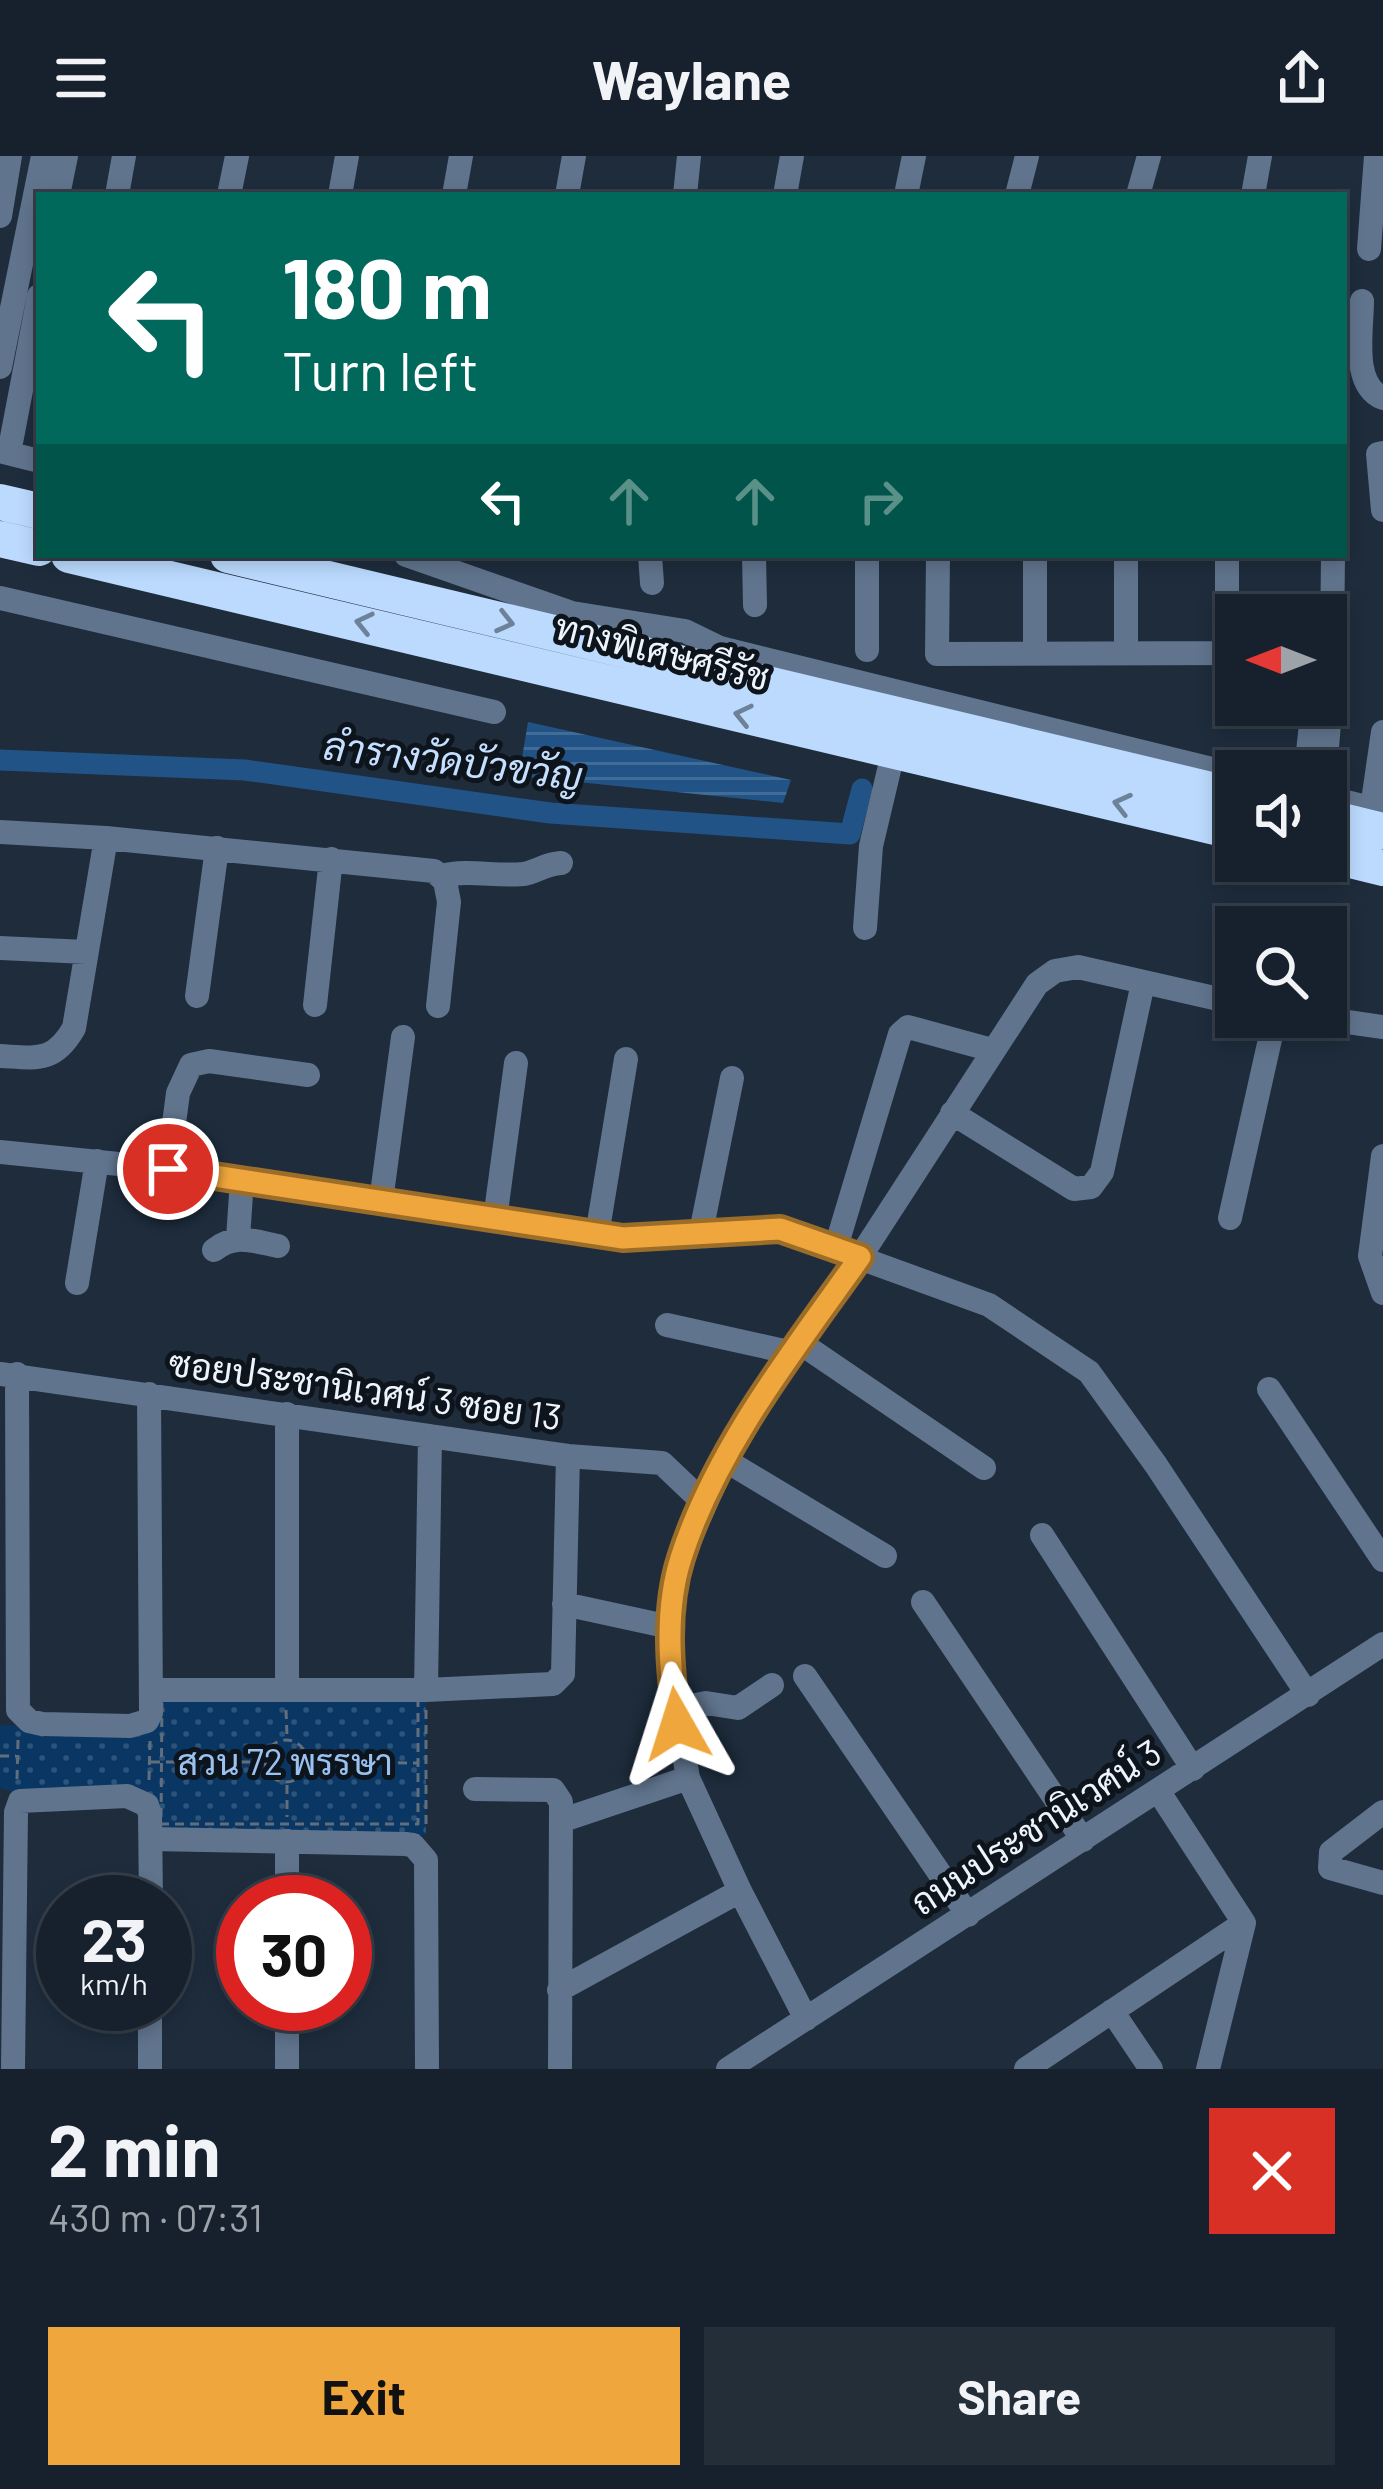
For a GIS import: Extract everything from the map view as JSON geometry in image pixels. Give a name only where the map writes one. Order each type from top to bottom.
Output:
[{"type":"highway","points":[[0,502],[36,510]]},
{"type":"highway","points":[[0,539],[36,547]]},
{"type":"highway","name":"ทางพิเศษศรีรัช","points":[[81,558],[1215,827]]},
{"type":"highway","name":"ทางพิเศษศรีรัช","points":[[241,558],[1215,791]]},
{"type":"highway","points":[[1347,817],[1379,816]]},
{"type":"highway","points":[[1347,859],[1383,868]]},
{"type":"street","points":[[0,216],[10,156]]},
{"type":"street","points":[[0,368],[43,156]]},
{"type":"street","points":[[59,192],[66,156]]},
{"type":"street","points":[[118,192],[124,156]]},
{"type":"street","points":[[230,192],[237,156]]},
{"type":"street","points":[[341,192],[347,156]]},
{"type":"street","points":[[455,192],[461,156]]},
{"type":"street","points":[[568,192],[574,156]]},
{"type":"street","points":[[685,192],[689,156]]},
{"type":"street","points":[[786,192],[792,156]]},
{"type":"street","points":[[907,192],[914,156]]},
{"type":"street","points":[[1018,192],[1027,156]]},
{"type":"street","points":[[1139,192],[1149,156]]},
{"type":"street","points":[[1254,192],[1260,156]]},
{"type":"street","points":[[1369,249],[1376,156]]},
{"type":"street","points":[[1362,301],[1363,381],[1372,394],[1383,398]]},
{"type":"street","points":[[36,309],[4,452],[36,460]]},
{"type":"street","points":[[1380,454],[1382,496]]},
{"type":"street","points":[[415,558],[572,613],[685,631],[720,648],[1215,770]]},
{"type":"street","points":[[650,558],[652,583]]},
{"type":"street","points":[[754,558],[755,605]]},
{"type":"street","points":[[867,558],[867,650]]},
{"type":"street","points":[[938,558],[937,654],[1215,653]]},
{"type":"street","points":[[1035,558],[1035,653]]},
{"type":"street","points":[[1126,558],[1126,653]]},
{"type":"street","points":[[1227,558],[1229,594]]},
{"type":"street","points":[[1331,594],[1333,558]]},
{"type":"street","points":[[2,607],[494,712]]},
{"type":"street","points":[[1347,804],[1379,816],[1383,732]]},
{"type":"street","points":[[865,928],[872,846],[890,766]]},
{"type":"street","points":[[0,832],[434,871],[441,876],[449,902],[439,1006]]},
{"type":"street","points":[[0,1056],[45,1057],[62,1049],[74,1028],[106,838]]},
{"type":"street","points":[[197,996],[217,848]]},
{"type":"street","points":[[315,1005],[331,859]]},
{"type":"street","points":[[441,876],[523,874],[561,863]]},
{"type":"street","points":[[0,948],[86,952]]},
{"type":"street","points":[[806,2019],[688,1778],[675,1709],[670,1627],[680,1561],[725,1460],[796,1348],[848,1252],[952,1113],[1037,985],[1055,971],[1078,967],[1215,998]]},
{"type":"street","points":[[952,1113],[1074,1189],[1091,1187],[1102,1172],[1143,983]]},
{"type":"street","points":[[1347,1022],[1383,1027]]},
{"type":"street","points":[[848,1252],[900,1034],[915,1027],[992,1050]]},
{"type":"street","points":[[381,1202],[403,1037]]},
{"type":"street","points":[[1230,1218],[1270,1038]]},
{"type":"street","points":[[597,1234],[626,1059]]},
{"type":"street","points":[[168,1169],[178,1093],[191,1065],[209,1061],[308,1076]]},
{"type":"street","points":[[496,1219],[516,1063]]},
{"type":"street","points":[[701,1232],[732,1078]]},
{"type":"street","points":[[0,1152],[168,1169],[597,1234],[640,1238],[780,1229],[989,1305],[1089,1372],[1308,1695]]},
{"type":"street","points":[[1383,1156],[1370,1256],[1383,1293]]},
{"type":"street","points":[[77,1283],[97,1161]]},
{"type":"street","points":[[238,1238],[242,1180]]},
{"type":"street","points":[[214,1250],[227,1239],[238,1238],[278,1246]]},
{"type":"street","points":[[667,1324],[796,1348],[984,1468]]},
{"type":"street","points":[[8,1374],[18,1710],[29,1720],[130,1726],[147,1721],[151,1713],[149,1394]]},
{"type":"street","name":"ซอยประชานิเวศน์ 3 ซอย 13","points":[[8,1374],[568,1456],[662,1462],[704,1503]]},
{"type":"street","points":[[1269,1389],[1383,1560]]},
{"type":"street","points":[[286,1694],[287,1414]]},
{"type":"street","points":[[426,1690],[430,1436]]},
{"type":"street","points":[[152,1690],[286,1694],[553,1684],[563,1674],[568,1456]]},
{"type":"street","points":[[725,1460],[885,1556]]},
{"type":"street","points":[[1042,1535],[1192,1768]]},
{"type":"street","points":[[923,1602],[1083,1840]]},
{"type":"street","points":[[564,1604],[670,1627]]},
{"type":"street","name":"ถนนประชานิเวศน์ 3","points":[[728,2069],[1383,1644]]},
{"type":"street","points":[[805,1676],[968,1915]]},
{"type":"street","points":[[675,1709],[706,1703],[738,1708],[772,1685]]},
{"type":"street","points":[[563,1820],[688,1778]]},
{"type":"street","points":[[475,1789],[553,1790],[561,1802],[560,2069]]},
{"type":"street","points":[[1159,1792],[1244,1924],[1208,2069]]},
{"type":"street","points":[[13,2069],[17,1806],[24,1798],[137,1798],[150,1814],[151,1875]]},
{"type":"street","points":[[1383,1812],[1331,1852],[1330,1868],[1383,1883]]},
{"type":"street","points":[[151,1839],[287,1833],[413,1845],[426,1859],[427,2069]]},
{"type":"street","points":[[287,1833],[287,1875]]},
{"type":"street","points":[[559,1990],[740,1892]]},
{"type":"street","points":[[1026,2069],[1244,1924]]},
{"type":"street","points":[[1112,2011],[1151,2069]]},
{"type":"street","points":[[150,2031],[150,2069]]},
{"type":"street","points":[[287,2031],[287,2069]]},
{"type":"path","points":[[426,1690],[426,1835]]},
{"type":"path","points":[[286,1694],[287,1740]]},
{"type":"path","points":[[286,1694],[418,1700],[418,1824],[287,1833],[161,1824],[162,1762],[162,1696],[286,1694]]},
{"type":"path","points":[[149,1784],[150,1728]]},
{"type":"path","points":[[15,1792],[18,1736]]},
{"type":"path","points":[[287,1740],[300,1745],[307,1762],[301,1777],[287,1783],[274,1779],[265,1762],[269,1748],[287,1740]]},
{"type":"path","points":[[0,1756],[17,1756]]},
{"type":"path","points":[[151,1762],[265,1762]]},
{"type":"path","points":[[307,1762],[426,1763]]},
{"type":"path","points":[[287,1783],[287,1833]]},
{"type":"green space","name":"สวน 72 พรรษา","points":[[150,1687],[426,1690],[426,1835],[150,1834],[148,1795],[0,1788],[0,1725],[150,1728]]},
{"type":"shaded area","points":[[528,722],[791,780],[783,803],[519,776]]},
{"type":"waterway","name":"ลำรางวัดบัวขวัญ","points":[[0,760],[245,770],[550,813],[850,834],[862,789]]},
{"type":"route","points":[[168,1169],[623,1238],[780,1229],[860,1257],[799,1342],[725,1460],[680,1561],[670,1627],[677,1724]]}]
